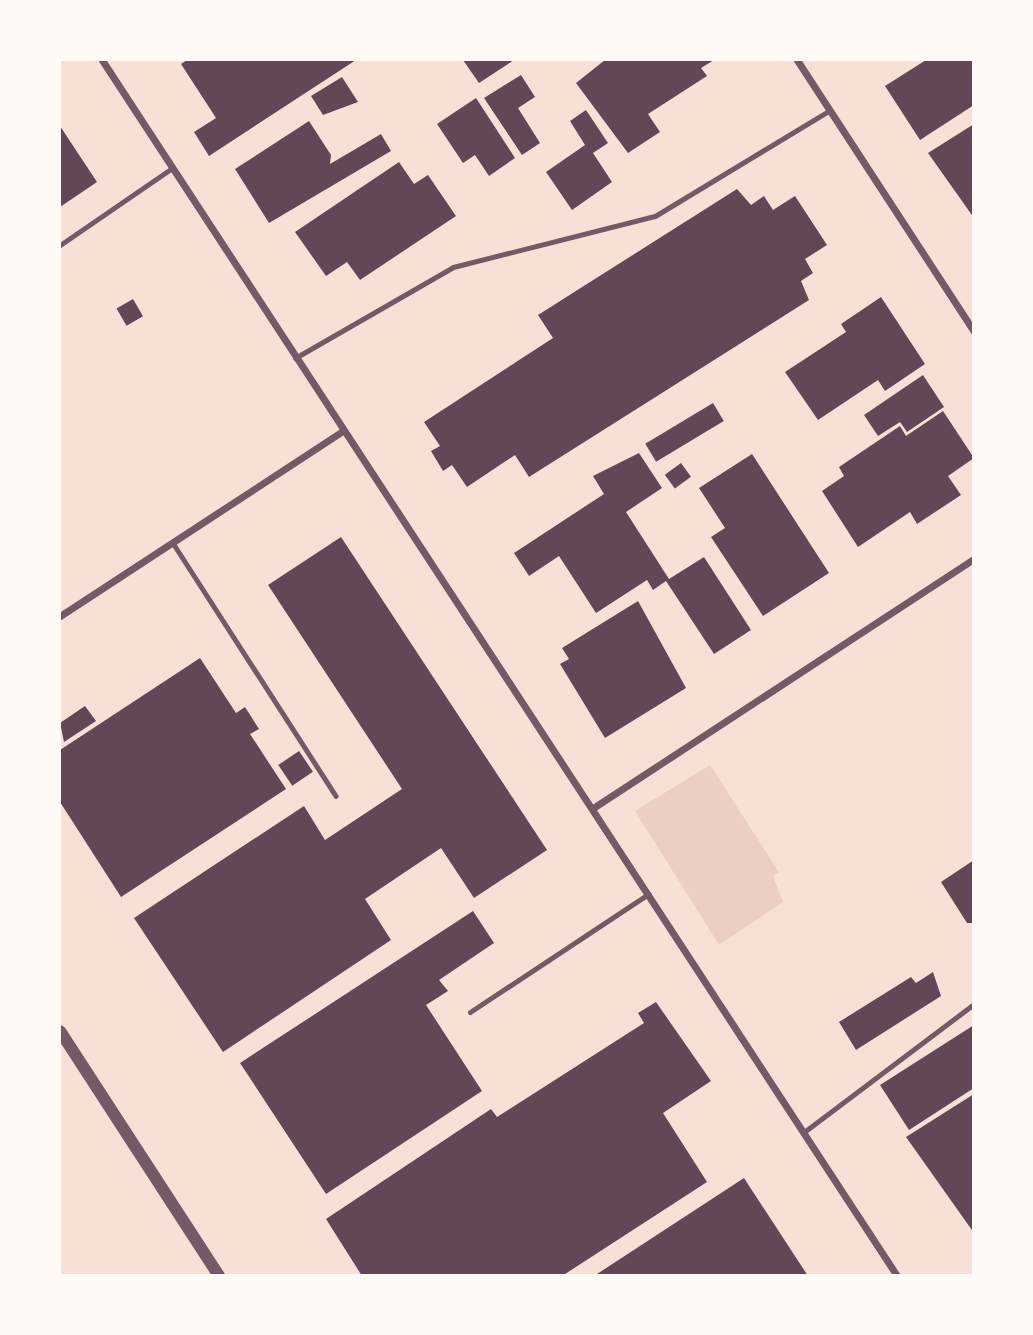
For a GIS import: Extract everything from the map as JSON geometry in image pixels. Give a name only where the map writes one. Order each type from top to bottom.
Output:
[{"type":"street","points":[[102,60],[897,1276]]},
{"type":"street","points":[[797,60],[974,332]]},
{"type":"street","points":[[60,615],[343,431]]},
{"type":"street","points":[[593,808],[974,559]]},
{"type":"street","points":[[60,1031],[219,1276]]},
{"type":"lane","points":[[295,358],[453,268],[655,216],[830,110]]},
{"type":"lane","points":[[60,245],[172,168]]},
{"type":"lane","points":[[172,542],[336,796]]},
{"type":"lane","points":[[470,1012],[648,894]]},
{"type":"lane","points":[[804,1132],[974,1004]]},
{"type":"shaded area","points":[[710,765],[779,872],[773,876],[783,902],[719,945],[635,811]]},
{"type":"building","points":[[187,60],[356,60],[209,156],[194,132],[216,118],[181,64]]},
{"type":"building","points":[[463,60],[514,60],[479,83]]},
{"type":"building","points":[[605,60],[714,60],[701,68],[707,76],[648,114],[660,132],[628,153],[576,83]]},
{"type":"building","points":[[926,60],[974,60],[974,105],[920,140],[885,86]]},
{"type":"building","points":[[521,75],[535,97],[518,108],[540,143],[522,155],[484,98]]},
{"type":"building","points":[[342,77],[358,102],[323,115],[311,96]]},
{"type":"building","points":[[476,98],[515,158],[489,176],[475,155],[463,163],[437,124]]},
{"type":"building","points":[[586,110],[608,143],[593,153],[612,182],[572,210],[546,172],[585,145],[570,121]]},
{"type":"building","points":[[309,121],[331,155],[330,164],[381,134],[391,151],[269,223],[235,169]]},
{"type":"building","points":[[974,124],[974,218],[928,153]]},
{"type":"building","points":[[60,126],[97,182],[60,207]]},
{"type":"building","points":[[399,162],[414,184],[428,175],[456,216],[360,280],[347,262],[326,276],[295,232]]},
{"type":"building","points":[[737,189],[751,205],[764,196],[773,210],[795,196],[827,245],[805,259],[813,273],[801,281],[809,300],[529,477],[515,455],[467,487],[452,465],[443,471],[431,451],[440,446],[424,422],[553,338],[538,315]]},
{"type":"building","points":[[881,297],[925,364],[885,391],[878,380],[818,420],[785,372],[846,332],[841,324]]},
{"type":"building","points":[[133,299],[143,316],[127,326],[117,308]]},
{"type":"building","points":[[923,375],[944,407],[907,432],[900,422],[878,436],[864,415]]},
{"type":"building","points":[[713,403],[724,421],[656,462],[645,444]]},
{"type":"building","points":[[943,411],[974,458],[948,476],[961,495],[917,524],[910,512],[858,547],[822,491],[844,476],[839,467],[900,426],[906,436]]},
{"type":"building","points":[[639,453],[662,488],[626,512],[669,579],[704,557],[751,630],[714,654],[666,581],[653,590],[647,580],[596,613],[559,556],[529,576],[514,553],[604,494],[593,476]]},
{"type":"building","points":[[752,454],[829,573],[763,616],[711,537],[725,528],[699,488]]},
{"type":"building","points":[[681,463],[691,477],[675,489],[665,475]]},
{"type":"building","points":[[341,537],[547,850],[474,898],[441,848],[365,899],[391,940],[223,1052],[134,918],[304,806],[325,840],[402,789],[268,585]]},
{"type":"building","points":[[638,601],[686,688],[605,738],[560,664],[569,659],[562,648]]},
{"type":"building","points":[[200,658],[236,713],[245,707],[259,729],[250,734],[286,789],[121,897],[60,802],[60,750]]},
{"type":"building","points":[[85,706],[96,721],[64,742],[60,723]]},
{"type":"building","points":[[299,751],[313,772],[292,786],[278,765]]},
{"type":"building","points":[[974,860],[974,923],[967,923],[941,882]]},
{"type":"building","points":[[473,911],[494,943],[439,980],[448,991],[426,1005],[482,1091],[326,1194],[240,1063]]},
{"type":"building","points":[[933,972],[941,996],[856,1050],[839,1022],[911,977],[916,983]]},
{"type":"building","points":[[656,1002],[711,1081],[663,1113],[707,1182],[562,1276],[362,1276],[326,1219],[491,1109],[497,1117],[644,1023],[638,1013]]},
{"type":"building","points":[[974,1025],[974,1088],[909,1130],[880,1085]]},
{"type":"building","points":[[974,1094],[974,1233],[906,1137]]},
{"type":"building","points":[[744,1178],[808,1276],[594,1276]]}]
